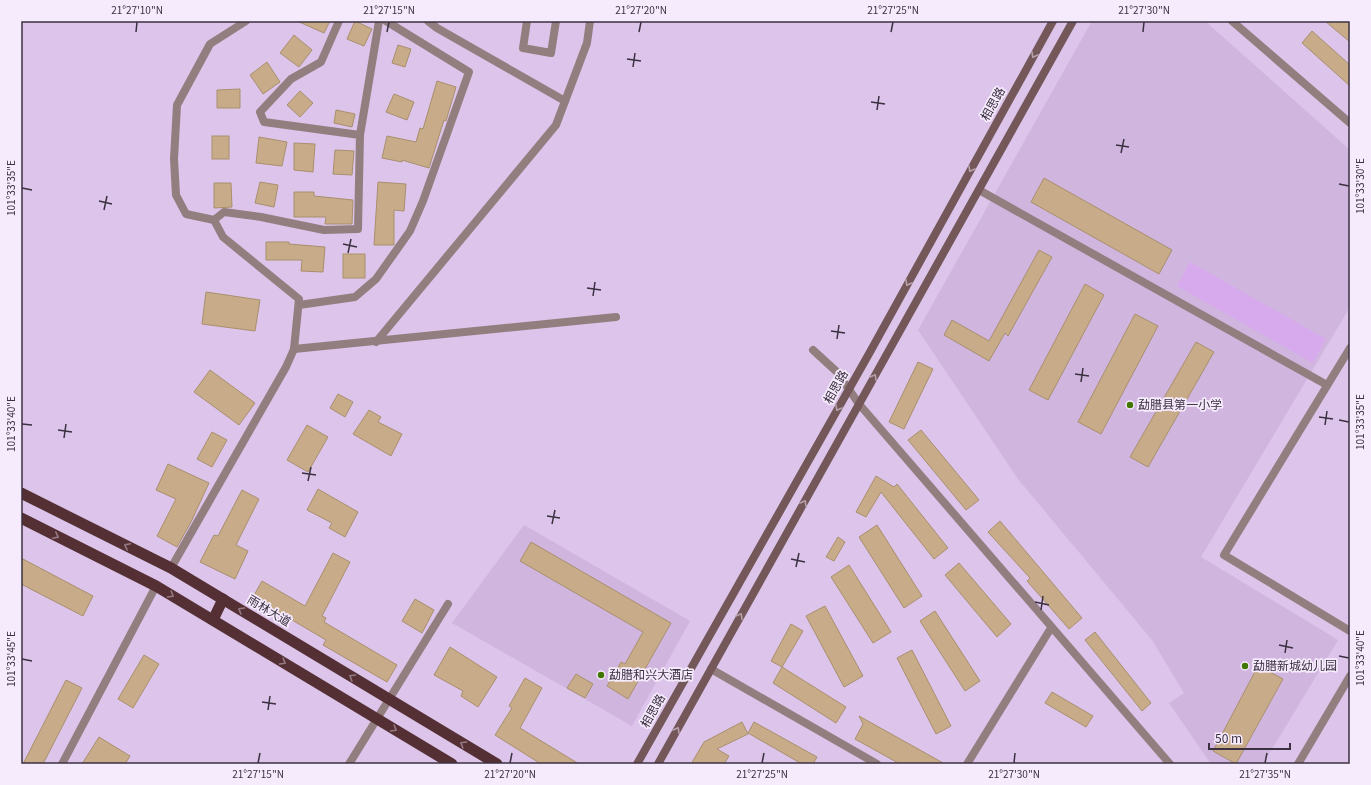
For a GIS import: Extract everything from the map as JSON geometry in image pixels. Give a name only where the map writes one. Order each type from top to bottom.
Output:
[{"type":"highway","name":"雨林大道","points":[[21,493],[171,568],[497,764]]},
{"type":"highway","points":[[21,518],[156,586],[452,764]]},
{"type":"highway","points":[[213,620],[223,599]]},
{"type":"main road","name":"相思路","points":[[637,764],[849,389],[1053,21]]},
{"type":"main road","points":[[658,764],[1073,21]]},
{"type":"street","points":[[214,220],[186,214],[176,195],[174,159],[177,105],[210,44],[246,21]]},
{"type":"street","points":[[339,21],[320,62],[291,79],[260,112],[264,122],[360,134]]},
{"type":"street","points":[[214,220],[224,212],[261,217],[324,230],[358,229],[360,134],[379,21]]},
{"type":"street","points":[[298,305],[356,297],[376,279],[410,231],[469,72],[386,21]]},
{"type":"street","points":[[428,21],[437,28],[565,101]]},
{"type":"street","points":[[527,21],[523,48],[551,53],[556,21]]},
{"type":"street","points":[[376,342],[556,125],[587,43],[590,21]]},
{"type":"street","points":[[1232,21],[1350,123]]},
{"type":"street","points":[[979,190],[1328,385]]},
{"type":"street","points":[[171,568],[286,368],[294,349],[299,298],[223,237],[214,220]]},
{"type":"street","points":[[294,349],[616,317]]},
{"type":"street","points":[[1350,348],[1224,555],[1350,631]]},
{"type":"street","points":[[813,350],[837,372],[859,404],[1170,764]]},
{"type":"street","points":[[62,764],[156,586]]},
{"type":"street","points":[[349,764],[448,604]]},
{"type":"street","points":[[967,764],[1051,628]]},
{"type":"street","points":[[711,669],[877,764]]},
{"type":"street","points":[[1298,764],[1350,676]]},
{"type":"shaded area","name":"勐腊县第一小学","points":[[1092,21],[1205,21],[1350,150],[1350,307],[1201,557],[1338,640],[1263,764],[1211,764],[1169,703],[1184,693],[1152,640],[1018,479],[918,330]]},
{"type":"shaded area","points":[[1190,262],[1326,339],[1313,363],[1177,286]]},
{"type":"shaded area","name":"勐腊和兴大酒店","points":[[524,525],[690,621],[632,726],[452,623]]},
{"type":"building","points":[[297,21],[330,21],[324,33]]},
{"type":"building","points":[[355,21],[372,29],[364,46],[347,39]]},
{"type":"building","points":[[1325,21],[1350,21],[1350,42]]},
{"type":"building","points":[[1312,31],[1350,65],[1350,86],[1302,43]]},
{"type":"building","points":[[294,35],[312,50],[299,67],[280,53]]},
{"type":"building","points":[[398,45],[411,49],[405,67],[392,63]]},
{"type":"building","points":[[267,62],[280,82],[263,94],[250,75]]},
{"type":"building","points":[[437,81],[456,87],[446,121],[444,120],[429,168],[402,160],[402,162],[382,158],[387,136],[416,142],[420,128],[423,129]]},
{"type":"building","points":[[240,89],[240,108],[217,108],[217,90]]},
{"type":"building","points":[[300,91],[313,103],[300,117],[287,105]]},
{"type":"building","points":[[394,94],[414,102],[407,120],[386,112]]},
{"type":"building","points":[[336,110],[355,114],[352,127],[334,123]]},
{"type":"building","points":[[212,136],[229,136],[229,159],[212,159]]},
{"type":"building","points":[[259,137],[287,142],[282,166],[256,163]]},
{"type":"building","points":[[294,143],[315,144],[313,172],[294,170]]},
{"type":"building","points":[[335,150],[354,151],[352,175],[333,174]]},
{"type":"building","points":[[1044,178],[1172,250],[1159,274],[1031,202]]},
{"type":"building","points":[[260,182],[278,185],[274,207],[255,203]]},
{"type":"building","points":[[378,182],[406,184],[404,211],[394,210],[394,245],[374,245]]},
{"type":"building","points":[[214,183],[231,183],[232,207],[214,208]]},
{"type":"building","points":[[294,192],[314,192],[314,196],[353,200],[352,224],[325,224],[326,217],[294,217]]},
{"type":"building","points":[[266,242],[289,242],[289,244],[325,247],[323,272],[301,271],[302,260],[266,260]]},
{"type":"building","points":[[1039,250],[1052,257],[1008,336],[1005,333],[989,361],[944,335],[952,320],[989,341]]},
{"type":"building","points":[[343,254],[365,254],[365,278],[343,278]]},
{"type":"building","points":[[1085,284],[1104,295],[1048,400],[1029,390]]},
{"type":"building","points":[[206,292],[260,300],[255,331],[202,324]]},
{"type":"building","points":[[1135,314],[1158,326],[1101,434],[1078,422]]},
{"type":"building","points":[[1196,342],[1214,352],[1148,467],[1130,457]]},
{"type":"building","points":[[918,362],[933,369],[904,429],[889,422]]},
{"type":"building","points":[[210,370],[255,403],[239,425],[194,392]]},
{"type":"building","points":[[338,394],[353,402],[345,417],[330,408]]},
{"type":"building","points":[[369,410],[381,417],[378,422],[402,434],[391,456],[353,434]]},
{"type":"building","points":[[307,425],[328,437],[308,472],[287,460]]},
{"type":"building","points":[[921,430],[979,500],[966,510],[908,440]]},
{"type":"building","points":[[212,432],[227,440],[212,467],[197,459]]},
{"type":"building","points":[[168,464],[209,483],[191,522],[177,547],[157,536],[176,499],[156,490]]},
{"type":"building","points":[[876,476],[894,487],[897,484],[948,548],[934,559],[881,492],[866,517],[856,512]]},
{"type":"building","points":[[318,489],[358,512],[345,537],[329,528],[332,523],[307,510]]},
{"type":"building","points":[[242,490],[259,499],[236,545],[248,551],[235,579],[200,562],[214,535],[218,536]]},
{"type":"building","points":[[1000,521],[1082,618],[1069,629],[1027,581],[1030,578],[988,532]]},
{"type":"building","points":[[877,525],[922,596],[904,608],[859,537]]},
{"type":"building","points":[[838,537],[845,542],[834,561],[826,557]]},
{"type":"building","points":[[531,542],[671,623],[628,699],[607,686],[621,662],[625,664],[643,632],[520,561]]},
{"type":"building","points":[[333,553],[350,562],[322,616],[326,618],[324,622],[397,665],[387,682],[323,645],[326,640],[253,597],[262,581],[305,606]]},
{"type":"building","points":[[21,558],[93,596],[83,616],[21,584]]},
{"type":"building","points":[[959,563],[1011,624],[997,637],[945,575]]},
{"type":"building","points":[[849,565],[891,632],[873,643],[831,577]]},
{"type":"building","points":[[415,599],[434,610],[422,633],[402,621]]},
{"type":"building","points":[[825,606],[863,676],[844,687],[806,616]]},
{"type":"building","points":[[935,611],[980,681],[965,691],[920,621]]},
{"type":"building","points":[[791,624],[803,631],[782,667],[771,661]]},
{"type":"building","points":[[1095,632],[1151,703],[1142,711],[1085,640]]},
{"type":"building","points":[[450,647],[497,677],[478,707],[461,696],[463,691],[434,675]]},
{"type":"building","points":[[912,650],[951,726],[936,734],[897,658]]},
{"type":"building","points":[[144,655],[159,664],[133,708],[118,699]]},
{"type":"building","points":[[1258,666],[1283,679],[1236,764],[1213,751]]},
{"type":"building","points":[[782,667],[846,707],[836,723],[773,683]]},
{"type":"building","points":[[576,674],[593,684],[585,698],[567,688]]},
{"type":"building","points":[[525,678],[542,688],[520,728],[579,764],[541,764],[495,735],[512,708],[509,706]]},
{"type":"building","points":[[66,680],[82,688],[43,764],[23,764]]},
{"type":"building","points":[[1052,692],[1093,716],[1086,727],[1045,703]]},
{"type":"building","points":[[859,716],[945,764],[900,764],[855,739],[863,724]]},
{"type":"building","points":[[742,722],[748,734],[717,749],[729,756],[724,764],[691,764],[704,742]]},
{"type":"building","points":[[754,722],[817,757],[813,764],[802,764],[748,733]]},
{"type":"building","points":[[99,737],[130,756],[125,764],[82,764]]},
{"type":"place","name":"勐腊县第一小学","points":[[1130,405]]},
{"type":"place","name":"勐腊新城幼儿园","points":[[1245,666]]},
{"type":"place","name":"勐腊和兴大酒店","points":[[601,675]]}]
